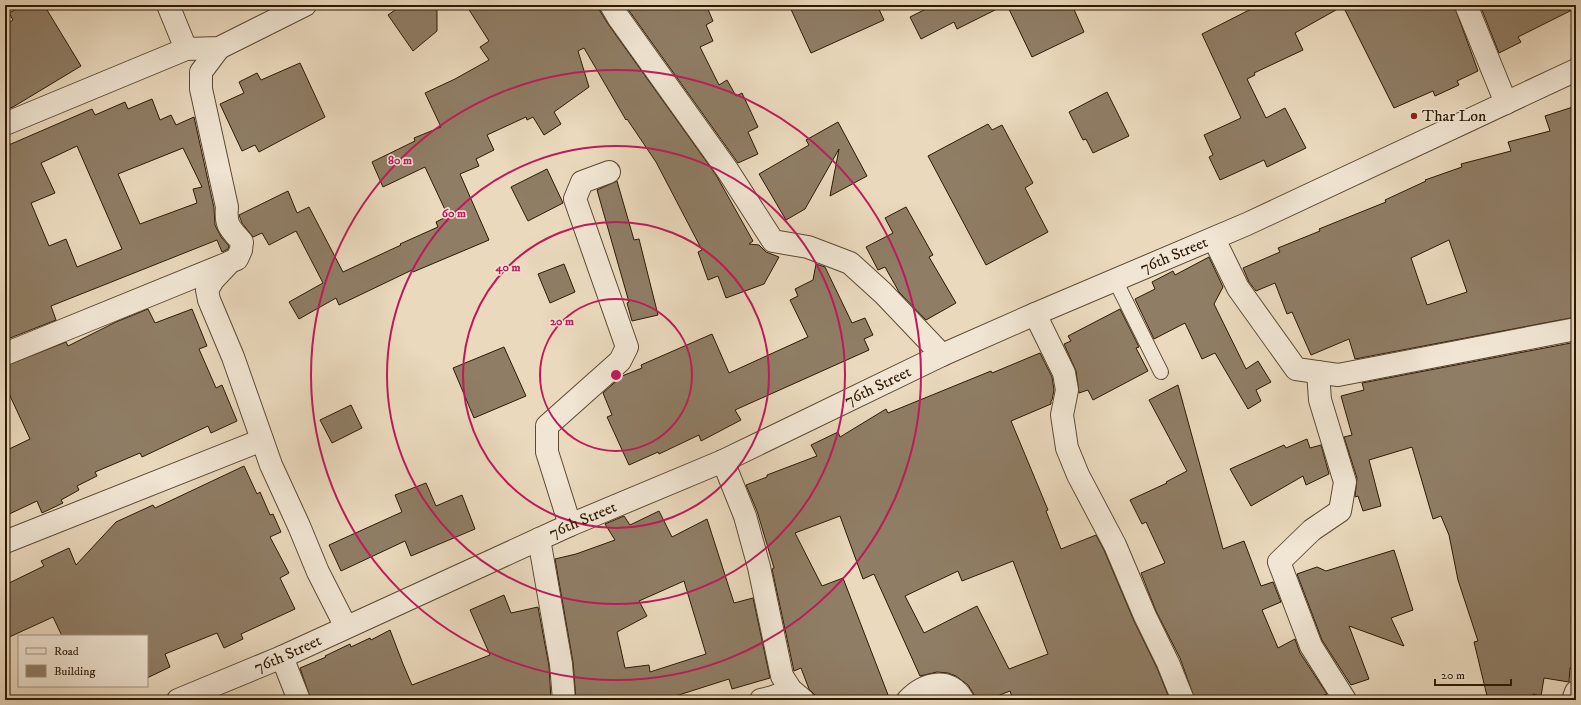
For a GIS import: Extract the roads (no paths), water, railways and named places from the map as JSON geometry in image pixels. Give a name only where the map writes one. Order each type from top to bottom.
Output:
[{"type":"street","points":[[168,5],[186,49]]},
{"type":"street","points":[[5,124],[186,49],[219,48],[305,5]]},
{"type":"street","points":[[611,5],[728,171],[773,241],[808,247],[850,262],[883,293],[942,355]]},
{"type":"street","points":[[1466,5],[1506,103]]},
{"type":"street","points":[[5,354],[237,258],[241,250],[242,242],[229,228],[226,219],[227,207],[201,89],[201,72],[219,48]]},
{"type":"street","name":"76th Street","points":[[178,700],[282,657],[570,525],[724,461],[942,355],[1214,239],[1576,70]]},
{"type":"street","points":[[570,525],[547,452],[547,426],[620,361],[627,347],[575,199],[582,182],[609,172]]},
{"type":"street","points":[[1214,239],[1238,288],[1296,369],[1338,376],[1576,329]]},
{"type":"street","points":[[230,262],[221,271],[207,290],[209,300],[233,357],[271,465],[318,572],[346,627]]},
{"type":"street","points":[[1036,314],[1064,373],[1067,390],[1062,415],[1067,448],[1078,475],[1115,545],[1183,700]]},
{"type":"street","points":[[1318,372],[1320,400],[1345,482],[1340,511],[1312,530],[1279,562],[1311,646],[1345,700]]},
{"type":"street","points":[[5,542],[262,440]]},
{"type":"street","points":[[724,461],[746,516],[759,566],[781,672],[797,695]]},
{"type":"street","points":[[539,539],[560,664],[564,700]]},
{"type":"street","points":[[282,657],[299,700]]},
{"type":"street","points":[[908,700],[914,694],[930,685],[948,685],[959,692],[963,700]]},
{"type":"street","points":[[1573,700],[1576,692]]},
{"type":"street","points":[[762,700],[773,697],[797,695]]},
{"type":"lane","points":[[1115,280],[1161,372]]},
{"type":"place","name":"Thar Lon","points":[[1414,116]]}]
